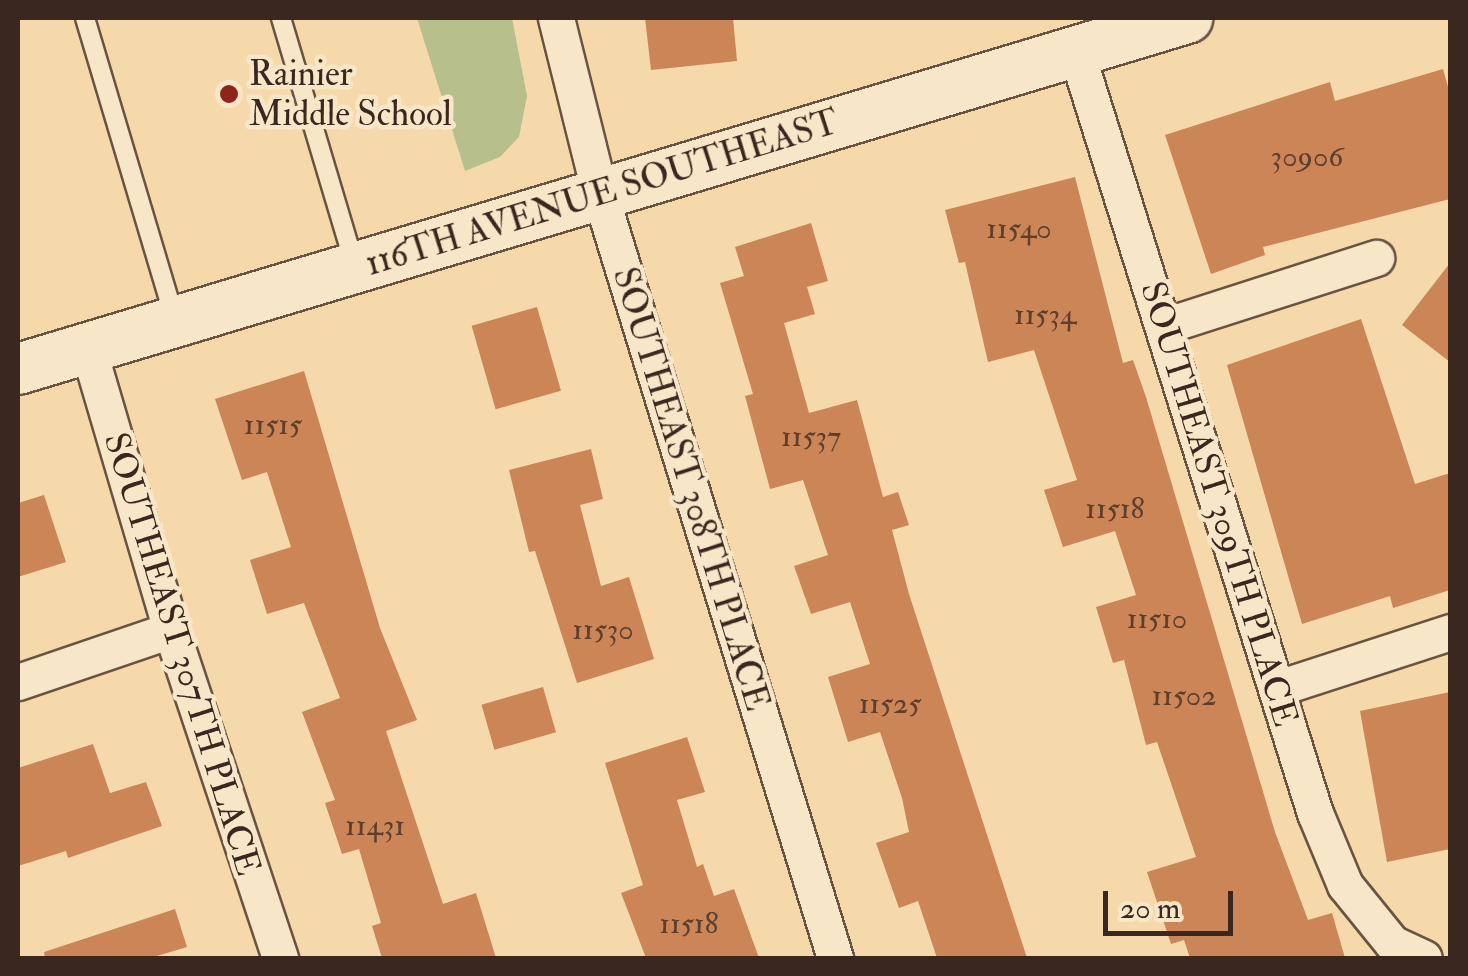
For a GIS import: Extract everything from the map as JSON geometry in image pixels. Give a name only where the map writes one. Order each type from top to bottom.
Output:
[{"type":"street","name":"SOUTHEAST 308TH PLACE","points":[[556,18],[600,194],[835,958]]},
{"type":"street","name":"116TH AVENUE SOUTHEAST","points":[[18,370],[1076,51],[1130,26],[1187,18]]},
{"type":"street","name":"SOUTHEAST 309TH PLACE","points":[[1076,51],[1315,812],[1345,885],[1392,942],[1424,958]]},
{"type":"street","points":[[1164,326],[1376,258]]},
{"type":"street","name":"SOUTHEAST 307TH PLACE","points":[[88,348],[171,630],[280,958]]},
{"type":"street","points":[[18,682],[171,630]]},
{"type":"street","points":[[1278,688],[1450,632]]},
{"type":"lane","points":[[85,18],[176,322]]},
{"type":"lane","points":[[281,18],[355,268]]},
{"type":"green space","points":[[417,18],[512,18],[527,96],[519,137],[500,157],[465,171]]},
{"type":"building","points":[[645,18],[733,18],[737,61],[651,70]]},
{"type":"building","points":[[1443,69],[1450,94],[1450,199],[1263,247],[1265,255],[1211,274],[1165,135],[1330,82],[1335,101]]},
{"type":"building","points":[[1075,177],[1123,363],[1133,360],[1146,397],[1275,832],[1308,920],[1332,913],[1345,958],[1190,958],[1184,940],[1171,944],[1147,872],[1196,857],[1157,742],[1146,745],[1124,660],[1113,663],[1096,607],[1136,595],[1115,531],[1063,547],[1044,490],[1077,480],[1034,350],[988,362],[965,262],[959,263],[945,210]]},
{"type":"building","points":[[811,223],[828,281],[807,287],[815,314],[784,323],[809,413],[857,400],[883,497],[898,492],[909,525],[892,530],[909,594],[1027,958],[937,958],[918,901],[899,908],[876,843],[909,832],[902,798],[880,732],[848,742],[828,677],[870,664],[850,602],[811,614],[794,566],[828,555],[803,480],[770,489],[745,396],[753,394],[720,283],[744,276],[735,247]]},
{"type":"building","points":[[1450,263],[1450,362],[1402,325]]},
{"type":"building","points":[[537,307],[561,391],[496,409],[472,326]]},
{"type":"building","points":[[1361,319],[1415,484],[1450,473],[1450,590],[1393,608],[1390,596],[1302,624],[1227,365]]},
{"type":"building","points":[[304,371],[380,628],[417,720],[386,731],[443,904],[476,893],[496,958],[382,958],[372,926],[381,923],[359,849],[342,854],[325,803],[335,800],[302,712],[340,698],[304,603],[267,614],[250,560],[291,547],[267,472],[242,480],[215,399]]},
{"type":"building","points":[[591,449],[603,499],[580,505],[601,586],[629,577],[654,659],[577,683],[535,551],[529,552],[509,470]]},
{"type":"building","points":[[44,495],[66,562],[18,577],[18,503]]},
{"type":"building","points":[[543,687],[556,732],[494,750],[481,705]]},
{"type":"building","points":[[1450,692],[1450,849],[1387,862],[1360,711]]},
{"type":"building","points":[[687,737],[705,792],[677,800],[697,867],[703,864],[714,896],[734,889],[759,958],[646,958],[621,893],[643,885],[605,763]]},
{"type":"building","points":[[93,744],[110,793],[146,782],[162,826],[68,858],[66,851],[18,866],[18,768]]},
{"type":"building","points":[[175,909],[187,947],[150,958],[45,958],[44,952]]},
{"type":"place","name":"Rainier Middle School","points":[[229,94]]}]
